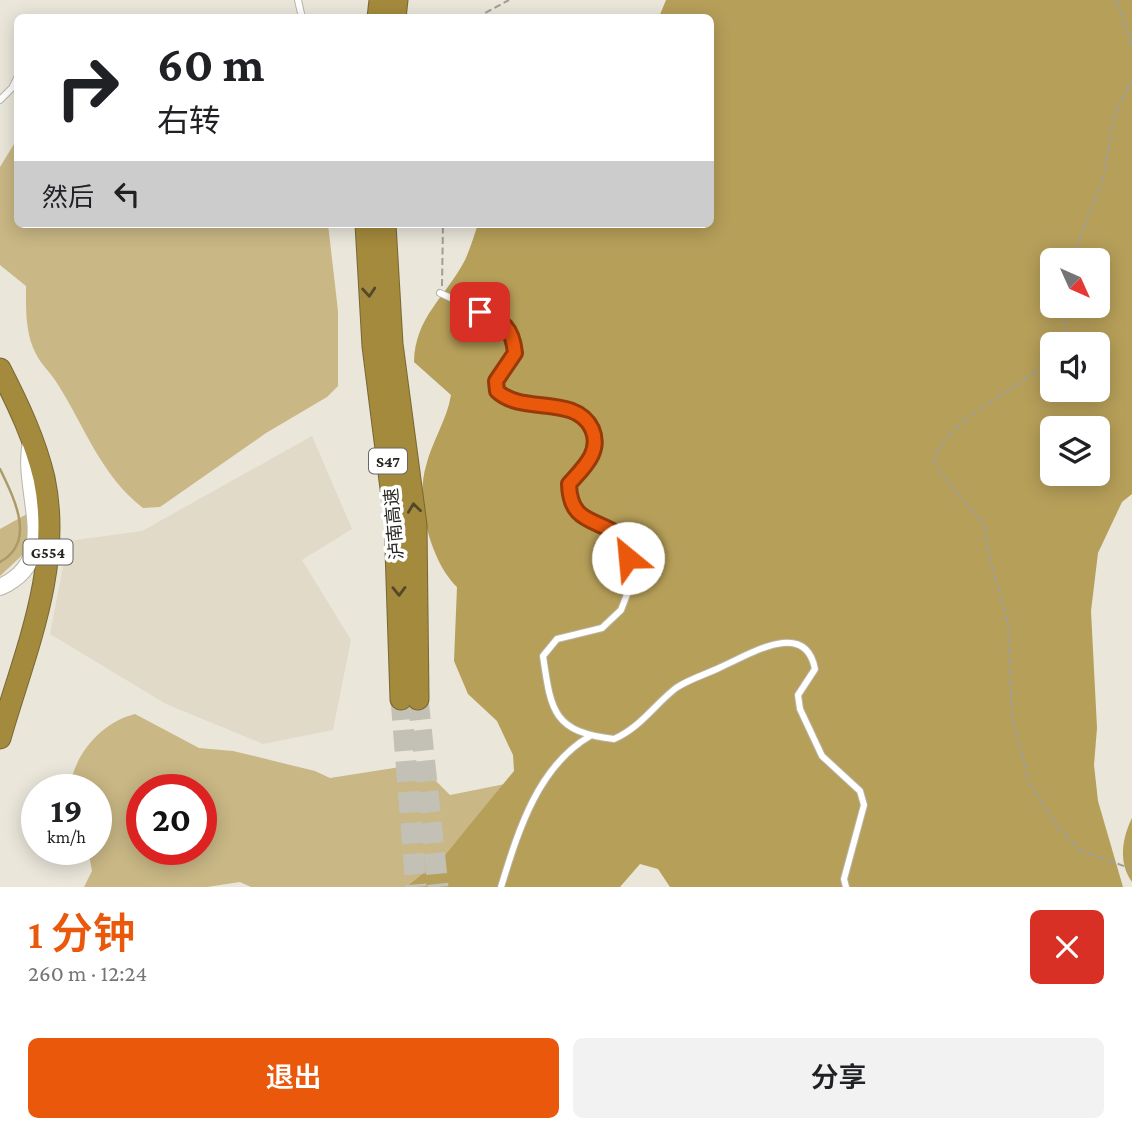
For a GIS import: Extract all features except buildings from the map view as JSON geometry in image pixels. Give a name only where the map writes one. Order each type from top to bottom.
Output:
[{"type":"highway","name":"泸南高速","points":[[366,228],[373,346],[395,520],[410,699],[416,525],[392,344],[385,228]]},
{"type":"highway","name":"G554","points":[[0,369],[32,440],[46,491],[48,559],[35,623],[0,738]]},
{"type":"street","points":[[0,587],[22,573],[34,550],[35,518],[29,465],[32,440]]},
{"type":"lane","points":[[0,100],[14,84]]},
{"type":"lane","points":[[440,293],[500,321],[513,334],[515,353],[496,381],[497,391],[506,400],[572,410],[587,418],[596,438],[591,459],[569,484],[569,501],[584,519],[608,527],[622,537],[633,579],[621,610],[602,628],[557,639],[543,656],[550,703],[574,732],[614,739],[628,733],[678,687],[777,642],[801,645],[813,659],[815,669],[798,695],[800,709],[822,756],[860,791],[864,805],[844,880],[846,887]]},
{"type":"lane","points":[[500,887],[540,786],[559,763],[591,736]]},
{"type":"path","points":[[483,14],[509,0]]},
{"type":"path","points":[[1115,0],[1132,46]]},
{"type":"path","points":[[1076,248],[1102,179],[1115,112],[1132,80]]},
{"type":"path","points":[[440,293],[444,281],[443,228]]},
{"type":"path","points":[[1040,367],[1023,383],[965,419],[941,443],[934,458],[940,473],[984,524],[989,556],[1007,623],[1012,716],[1023,748],[1029,783],[1057,826],[1080,850],[1132,869]]},
{"type":"shaded area","points":[[666,0],[1132,0],[1132,494],[1122,502],[1098,553],[1091,611],[1097,728],[1094,765],[1098,801],[1123,887],[670,887],[658,869],[640,864],[620,887],[406,887],[445,855],[514,771],[513,755],[497,721],[468,694],[454,661],[457,587],[440,563],[424,514],[423,481],[426,466],[451,395],[414,362],[416,346],[425,320],[465,260],[477,228],[714,228],[714,14],[660,14]]},
{"type":"shaded area","points":[[14,144],[14,228],[328,228],[338,311],[338,386],[327,397],[266,433],[160,507],[143,508],[128,495],[104,465],[32,346],[26,312],[26,286],[0,265],[0,167]]},
{"type":"shaded area","points":[[312,436],[352,529],[302,560],[351,640],[333,730],[263,744],[166,704],[50,634],[68,541],[142,531]]},
{"type":"shaded area","points":[[34,510],[32,546],[0,576],[0,529]]},
{"type":"shaded area","points":[[135,714],[199,748],[233,751],[315,771],[330,778],[413,765],[428,773],[450,795],[505,784],[445,855],[406,887],[251,887],[240,882],[207,887],[84,887],[92,871],[91,865],[112,865],[112,774],[73,774],[83,752],[100,732]]},
{"type":"shaded area","points":[[1132,818],[1132,882],[1125,867],[1123,850]]},
{"type":"waterway","points":[[0,469],[16,506],[20,531],[18,543],[0,562]]},
{"type":"tunnel","points":[[401,699],[416,887]]},
{"type":"tunnel","points":[[418,699],[438,887]]},
{"type":"route","points":[[480,312],[500,321],[513,334],[515,353],[496,381],[497,391],[506,400],[572,410],[587,418],[596,438],[591,459],[569,484],[569,501],[584,519],[608,527],[622,537],[628,558]]}]
